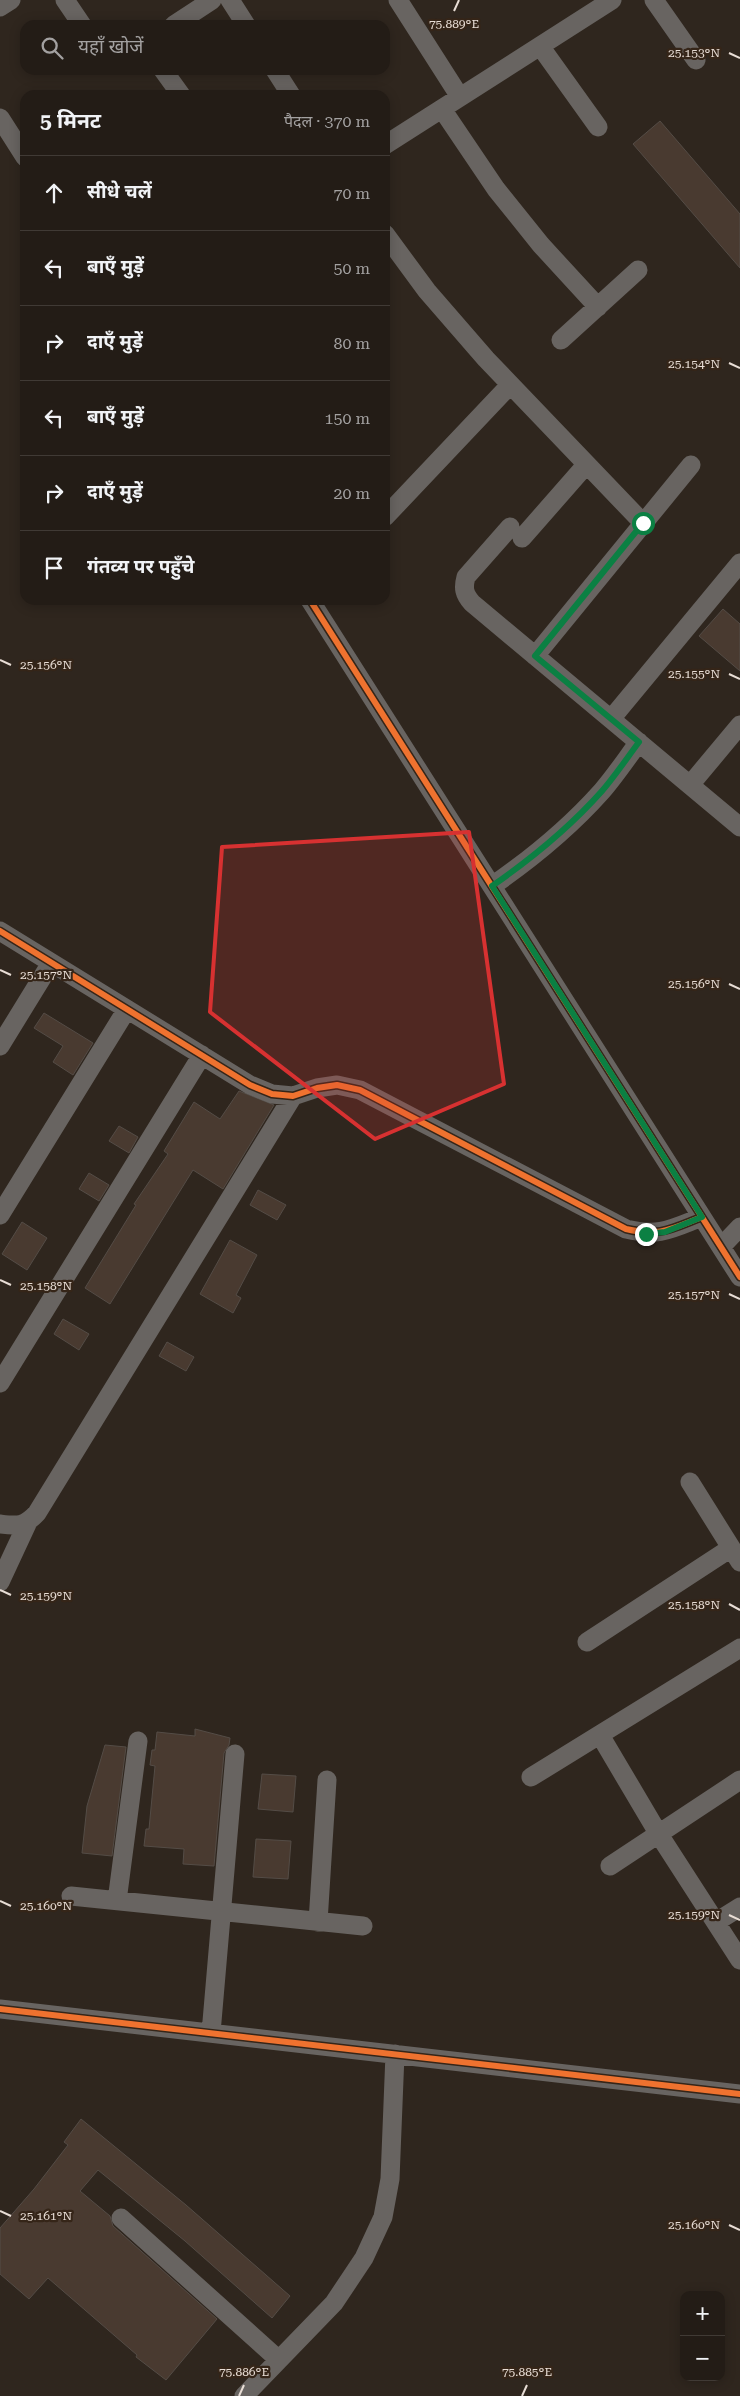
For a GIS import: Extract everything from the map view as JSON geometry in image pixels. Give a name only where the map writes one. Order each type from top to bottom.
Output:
[{"type":"street","points":[[0,7],[11,0]]},
{"type":"street","points":[[65,0],[79,20]]},
{"type":"street","points":[[182,20],[212,0]]},
{"type":"street","points":[[230,0],[243,20]]},
{"type":"street","points":[[390,142],[612,0]]},
{"type":"street","points":[[654,0],[696,60]]},
{"type":"street","points":[[400,1],[460,97]]},
{"type":"street","points":[[540,46],[598,127]]},
{"type":"street","points":[[167,75],[178,90]]},
{"type":"street","points":[[278,75],[288,90]]},
{"type":"street","points":[[442,109],[496,189],[541,245],[598,307]]},
{"type":"street","points":[[0,118],[20,149]]},
{"type":"street","points":[[390,241],[427,291],[510,385],[643,523]]},
{"type":"street","points":[[561,340],[638,270]]},
{"type":"street","points":[[390,512],[510,385]]},
{"type":"street","points":[[586,465],[466,577],[464,585],[465,595],[472,603],[740,827]]},
{"type":"street","points":[[535,656],[691,465]]},
{"type":"street","points":[[610,718],[740,563]]},
{"type":"street","points":[[313,605],[740,1277]]},
{"type":"street","points":[[690,785],[740,725]]},
{"type":"street","points":[[492,886],[516,869],[602,791],[639,742]]},
{"type":"street","points":[[0,931],[250,1085],[272,1094],[293,1096],[317,1088],[337,1085],[360,1090],[626,1229],[646,1234],[665,1232],[702,1217]]},
{"type":"street","points":[[0,1046],[51,963]]},
{"type":"street","points":[[0,1215],[127,1009]]},
{"type":"street","points":[[0,1384],[202,1055]]},
{"type":"street","points":[[0,1582],[27,1524],[42,1505],[293,1096]]},
{"type":"street","points":[[721,1247],[740,1227]]},
{"type":"street","points":[[587,1642],[735,1555],[690,1482]]},
{"type":"street","points":[[0,1524],[14,1526],[27,1524]]},
{"type":"street","points":[[530,1777],[740,1648]]},
{"type":"street","points":[[600,1735],[658,1833],[740,1960]]},
{"type":"street","points":[[117,1901],[138,1741]]},
{"type":"street","points":[[211,2033],[235,1754]]},
{"type":"street","points":[[318,1922],[327,1780]]},
{"type":"street","points":[[610,1866],[740,1780]]},
{"type":"street","points":[[71,1896],[363,1926]]},
{"type":"street","points":[[716,1922],[740,1907]]},
{"type":"street","points":[[0,2008],[740,2094]]},
{"type":"street","points":[[244,2396],[334,2303],[364,2258],[383,2217],[390,2179],[395,2054]]},
{"type":"street","points":[[121,2218],[279,2360]]},
{"type":"highlighted area","points":[[469,832],[504,1084],[375,1139],[210,1012],[222,847]]},
{"type":"building","points":[[660,121],[740,214],[740,268],[633,144]]},
{"type":"building","points":[[723,609],[740,624],[740,671],[699,636]]},
{"type":"building","points":[[44,1013],[93,1043],[73,1075],[53,1062],[63,1046],[34,1028]]},
{"type":"building","points":[[239,1091],[274,1105],[223,1189],[193,1170],[110,1304],[85,1288],[136,1205],[134,1204],[168,1154],[164,1151],[194,1102],[220,1119]]},
{"type":"building","points":[[119,1126],[138,1137],[129,1153],[109,1141]]},
{"type":"building","points":[[89,1173],[109,1185],[99,1201],[79,1189]]},
{"type":"building","points":[[258,1190],[286,1205],[277,1220],[250,1205]]},
{"type":"building","points":[[22,1222],[47,1238],[27,1270],[2,1254]]},
{"type":"building","points":[[230,1240],[257,1255],[236,1295],[241,1298],[233,1313],[200,1294]]},
{"type":"building","points":[[63,1319],[89,1334],[79,1350],[54,1334]]},
{"type":"building","points":[[167,1342],[194,1357],[186,1371],[159,1356]]},
{"type":"building","points":[[195,1729],[230,1738],[229,1745],[224,1753],[214,1866],[183,1864],[184,1849],[144,1846],[146,1829],[149,1829],[155,1766],[150,1765],[152,1750],[155,1750],[157,1732],[195,1736]]},
{"type":"building","points":[[105,1745],[126,1747],[112,1856],[82,1853],[87,1806]]},
{"type":"building","points":[[262,1774],[296,1776],[293,1812],[258,1809]]},
{"type":"building","points":[[256,1839],[291,1841],[288,1879],[253,1877]]},
{"type":"building","points":[[81,2119],[186,2205],[290,2296],[272,2318],[185,2241],[98,2170],[80,2191],[110,2216],[113,2226],[217,2319],[166,2380],[136,2357],[137,2355],[48,2278],[29,2299],[0,2274],[0,2228],[34,2189],[68,2145],[64,2142]]},
{"type":"cycle path","points":[[313,605],[740,1277]]},
{"type":"cycle path","points":[[0,931],[250,1085],[272,1094],[293,1096],[317,1088],[337,1085],[360,1090],[626,1229],[657,1232],[702,1217]]},
{"type":"cycle path","points":[[0,2009],[740,2094]]},
{"type":"route","points":[[643,523],[535,656],[639,742],[602,791],[522,865],[492,886],[702,1217],[665,1232],[646,1234]]}]
